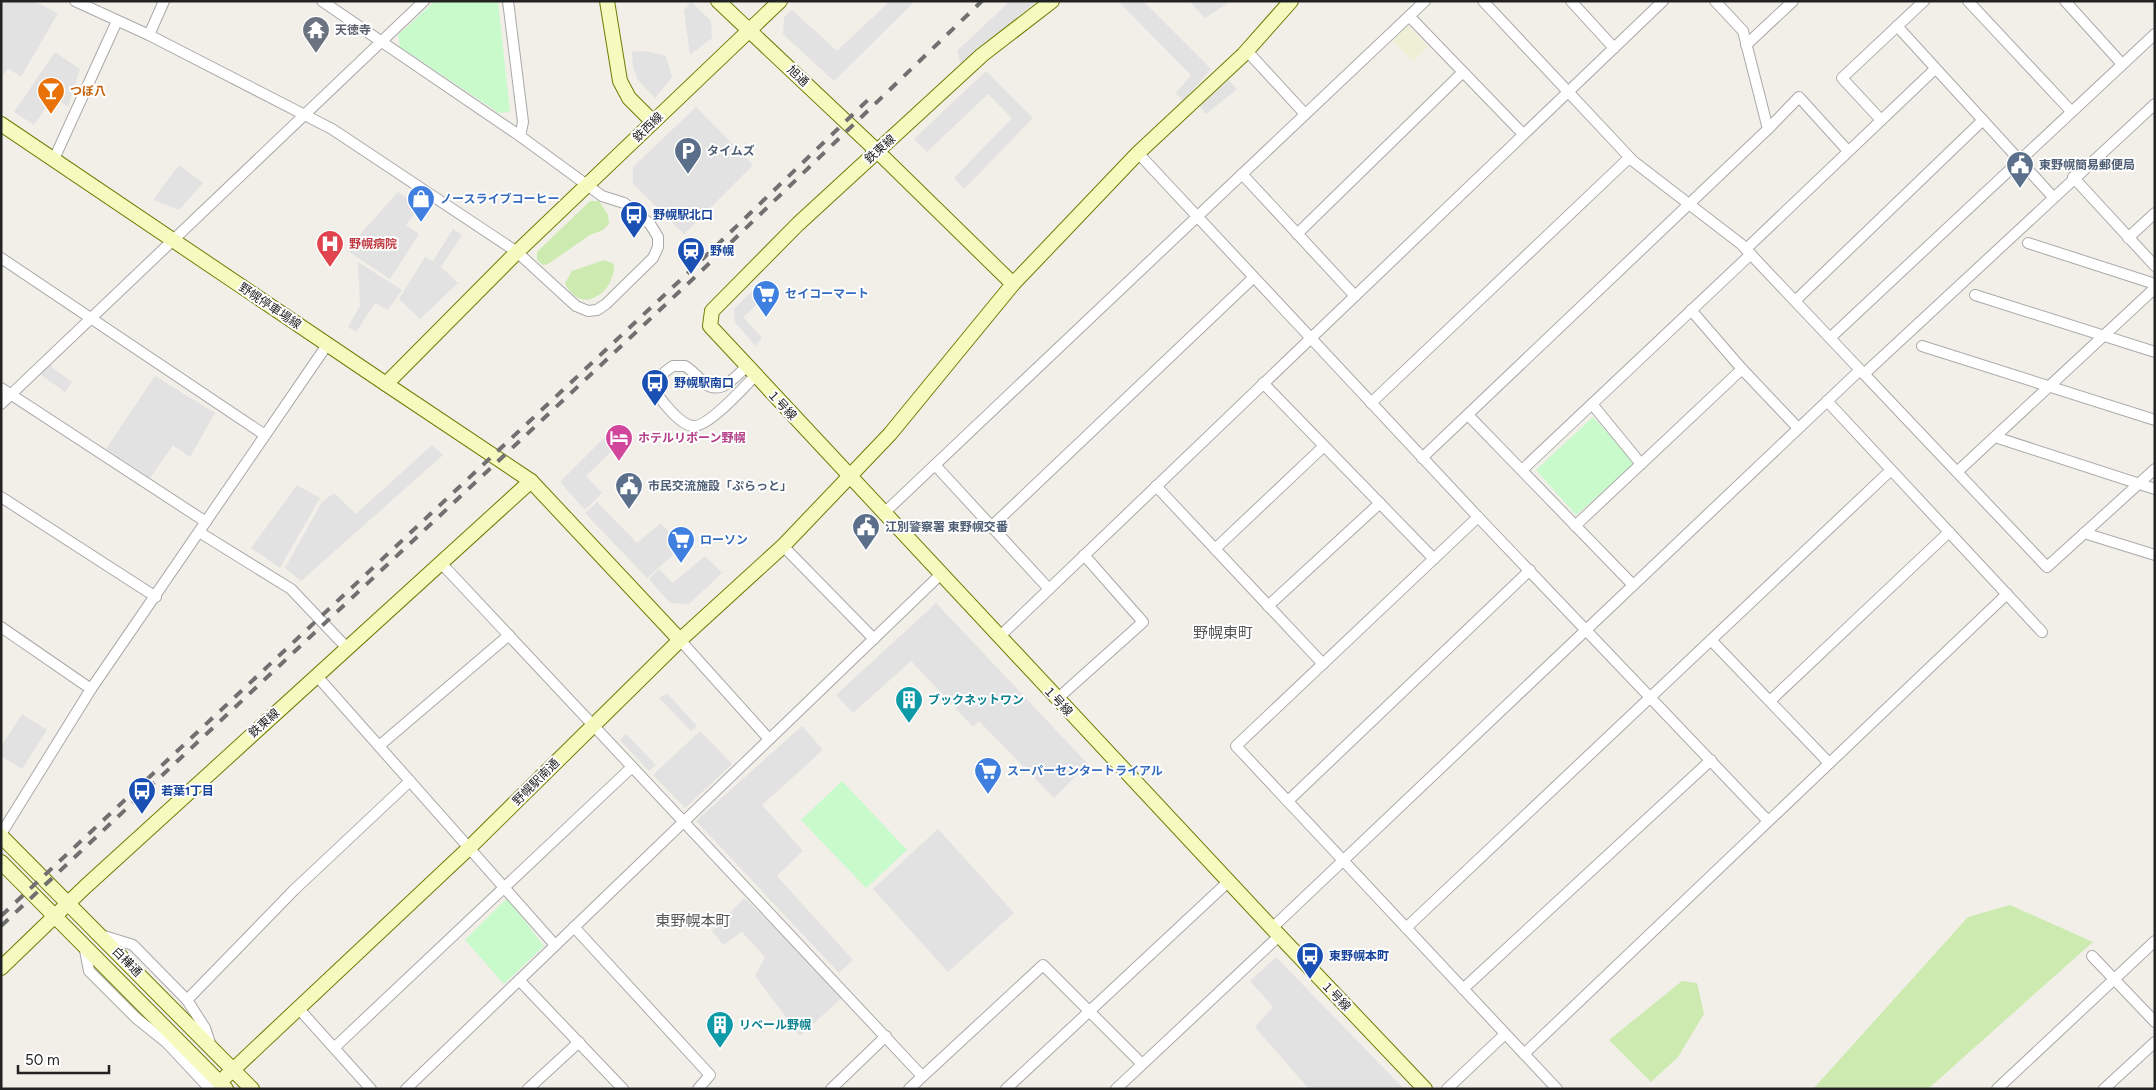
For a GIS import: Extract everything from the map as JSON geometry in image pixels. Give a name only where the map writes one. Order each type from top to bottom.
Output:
[{"type":"street","points":[[75,1],[149,35],[332,129],[517,252],[576,306],[588,311],[598,310],[653,258],[658,247],[658,237],[650,224],[639,213],[624,203],[602,196],[520,136],[322,1]]},
{"type":"street","points":[[149,35],[164,1]]},
{"type":"street","points":[[1,404],[424,1]]},
{"type":"street","points":[[508,1],[524,122],[520,136]]},
{"type":"street","points":[[607,1],[620,81],[630,98],[653,122]]},
{"type":"street","name":"旭通","points":[[718,1],[877,151],[1013,284]]},
{"type":"street","name":"鉄西線","points":[[517,252],[780,1]]},
{"type":"street","name":"鉄東線","points":[[717,306],[798,224],[994,44],[1052,1]]},
{"type":"street","name":"野幌駅南通","points":[[219,1086],[233,1070],[469,848],[680,640],[783,546],[890,434],[1013,284],[1138,154],[1247,51],[1291,1]]},
{"type":"street","points":[[883,514],[1425,1]]},
{"type":"street","points":[[1483,1],[1630,158],[1748,252],[2047,567],[2155,469]]},
{"type":"street","points":[[1571,1],[1614,48]]},
{"type":"street","points":[[999,637],[1663,1]]},
{"type":"street","points":[[1715,1],[1743,31],[1768,129]]},
{"type":"street","points":[[1746,45],[1793,1]]},
{"type":"street","points":[[1881,120],[1842,78],[1924,1]]},
{"type":"street","points":[[1968,1],[2071,112]]},
{"type":"street","points":[[2065,1],[2122,64]]},
{"type":"street","points":[[1409,16],[1462,73],[1524,134]]},
{"type":"street","points":[[54,159],[117,21]]},
{"type":"street","points":[[1897,26],[2053,196]]},
{"type":"street","points":[[1830,338],[2155,34]]},
{"type":"street","points":[[1247,51],[1305,114]]},
{"type":"street","points":[[1522,470],[1692,310],[1848,151],[1935,69]]},
{"type":"street","points":[[1297,234],[1462,73]]},
{"type":"street","points":[[1422,458],[1768,129],[1799,97],[1848,151]]},
{"type":"street","points":[[1116,1089],[1275,932],[1343,860],[1798,428],[1862,372],[2155,104]]},
{"type":"street","points":[[1795,301],[1983,120]]},
{"type":"street","name":"野幌停車場線","points":[[1,124],[531,482],[680,640]]},
{"type":"street","points":[[1138,154],[1422,458],[1768,821]]},
{"type":"street","points":[[1371,403],[1630,158]]},
{"type":"street","points":[[1242,174],[1354,296]]},
{"type":"street","points":[[2073,177],[2155,266]]},
{"type":"street","points":[[2128,238],[2155,213]]},
{"type":"street","points":[[2028,243],[2155,284]]},
{"type":"street","points":[[386,384],[517,252]]},
{"type":"street","points":[[1,258],[265,435]]},
{"type":"street","points":[[992,526],[1253,278]]},
{"type":"street","points":[[1957,472],[2155,288]]},
{"type":"street","points":[[1975,295],[2155,352]]},
{"type":"street","name":"１号線","points":[[717,306],[710,316],[710,326],[751,372],[1275,932],[1425,1089]]},
{"type":"street","points":[[1692,310],[1742,370],[1798,428]]},
{"type":"street","points":[[1,835],[91,689],[156,597],[327,345]]},
{"type":"street","points":[[1922,346],[2155,420]]},
{"type":"street","points":[[673,366],[685,366],[707,385],[720,388],[751,372],[707,422],[696,426],[684,423],[658,395],[656,390],[659,378],[673,366]]},
{"type":"street","points":[[1575,526],[1742,370]]},
{"type":"street","points":[[1263,383],[1434,559]]},
{"type":"street","points":[[1,388],[206,522]]},
{"type":"street","points":[[1827,401],[2042,632]]},
{"type":"street","points":[[1592,404],[1641,464]]},
{"type":"street","points":[[1468,415],[1633,585]]},
{"type":"street","points":[[1994,437],[2155,489]]},
{"type":"street","points":[[1215,549],[1324,446]]},
{"type":"street","points":[[935,464],[1049,589]]},
{"type":"street","points":[[1406,928],[1891,470]]},
{"type":"street","name":"鉄東線","points":[[1,968],[54,915],[316,675],[531,482]]},
{"type":"street","points":[[1156,486],[1322,664]]},
{"type":"street","points":[[1,497],[156,597]]},
{"type":"street","points":[[1268,606],[1380,503]]},
{"type":"street","points":[[1478,517],[1236,746],[1557,1089]]},
{"type":"street","points":[[200,532],[291,589],[347,648]]},
{"type":"street","points":[[1770,701],[1949,532]]},
{"type":"street","points":[[2084,533],[2155,555]]},
{"type":"street","points":[[783,546],[874,639]]},
{"type":"street","points":[[1057,699],[1142,622],[1084,555]]},
{"type":"street","points":[[441,563],[685,821],[922,1076]]},
{"type":"street","points":[[1288,801],[1530,570]]},
{"type":"street","points":[[406,1089],[940,575]]},
{"type":"street","points":[[1524,1054],[2007,594]]},
{"type":"street","points":[[1,627],[91,689]]},
{"type":"street","points":[[379,746],[509,636]]},
{"type":"street","points":[[680,640],[769,739]]},
{"type":"street","points":[[1711,640],[1829,763]]},
{"type":"street","points":[[316,675],[555,945]]},
{"type":"street","points":[[1464,989],[1711,760]]},
{"type":"street","points":[[334,1048],[505,889],[632,767]]},
{"type":"street","points":[[187,1000],[294,890],[410,781]]},
{"type":"street","name":"白樺通","points":[[1,835],[252,1089]]},
{"type":"street","name":"白樺通","points":[[2,864],[84,945],[219,1086]]},
{"type":"street","points":[[1006,1089],[1228,882]]},
{"type":"street","points":[[574,927],[710,1075],[698,1089]]},
{"type":"street","points":[[100,935],[133,945],[187,1000],[205,1028],[211,1048]]},
{"type":"street","points":[[1997,1089],[2155,942]]},
{"type":"street","points":[[2092,956],[2155,1022]]},
{"type":"street","points":[[909,1089],[1043,965],[1142,1064]]},
{"type":"street","points":[[519,980],[623,1089]]},
{"type":"street","points":[[299,1009],[371,1089]]},
{"type":"street","points":[[1447,1089],[1505,1034]]},
{"type":"street","points":[[831,1089],[886,1036]]},
{"type":"street","points":[[528,1089],[579,1042]]},
{"type":"street","points":[[2104,1089],[2155,1042]]},
{"type":"green space","points":[[435,1],[498,1],[510,112],[499,113],[400,47],[398,35]]},
{"type":"green space","points":[[1407,25],[1428,47],[1413,61],[1392,41]]},
{"type":"green space","points":[[590,201],[599,201],[608,215],[609,224],[603,230],[590,235],[548,264],[543,265],[537,260],[537,252]]},
{"type":"green space","points":[[604,260],[614,264],[613,274],[604,291],[596,297],[588,299],[580,299],[572,293],[565,283],[572,271]]},
{"type":"green space","points":[[1593,417],[1635,463],[1576,515],[1536,470]]},
{"type":"green space","points":[[842,781],[907,850],[866,888],[801,820]]},
{"type":"green space","points":[[507,898],[544,946],[504,984],[465,940]]},
{"type":"green space","points":[[2010,905],[2093,942],[1928,1089],[1813,1089],[1968,917]]},
{"type":"green space","points":[[1682,981],[1697,983],[1704,1014],[1678,1057],[1651,1082],[1609,1040]]},
{"type":"shaded area","points":[[1,1],[33,1],[58,13],[21,77],[8,68],[1,78]]},
{"type":"shaded area","points":[[890,1],[915,1],[834,81],[783,34],[784,17],[792,10],[837,51]]},
{"type":"shaded area","points":[[1010,1],[1037,1],[961,64],[957,51]]},
{"type":"shaded area","points":[[1118,1],[1143,1],[1211,69],[1183,101],[1176,93],[1191,75]]},
{"type":"shaded area","points":[[1189,1],[1231,1],[1205,18]]},
{"type":"shaded area","points":[[691,2],[711,21],[712,38],[690,55],[684,11]]},
{"type":"shaded area","points":[[645,51],[666,56],[672,77],[655,98],[638,80],[633,68],[632,52]]},
{"type":"shaded area","points":[[55,52],[80,69],[68,107],[53,97],[34,125],[14,112]]},
{"type":"shaded area","points":[[986,71],[1033,118],[964,189],[954,178],[1012,118],[988,94],[927,152],[914,139]]},
{"type":"shaded area","points":[[1229,80],[1237,89],[1206,114],[1199,105]]},
{"type":"shaded area","name":"タイムズ","points":[[696,107],[753,165],[684,234],[633,184],[633,167]]},
{"type":"shaded area","points":[[179,165],[203,183],[179,210],[153,200]]},
{"type":"shaded area","points":[[398,192],[420,206],[406,225],[419,234],[390,279],[346,250]]},
{"type":"shaded area","points":[[453,229],[462,235],[441,267],[458,283],[420,319],[399,299],[425,257],[433,261]]},
{"type":"shaded area","points":[[358,262],[402,290],[388,310],[375,303],[356,332],[348,327],[360,306]]},
{"type":"shaded area","points":[[756,287],[765,297],[743,317],[762,338],[755,346],[735,322],[734,309]]},
{"type":"shaded area","points":[[49,365],[72,382],[65,392],[41,375]]},
{"type":"shaded area","points":[[155,376],[215,413],[190,457],[173,445],[150,478],[106,449]]},
{"type":"shaded area","points":[[619,423],[629,434],[586,476],[602,493],[585,510],[560,482]]},
{"type":"shaded area","points":[[432,445],[443,455],[301,581],[285,568],[322,502],[334,493],[356,514]]},
{"type":"shaded area","points":[[297,485],[320,498],[280,568],[251,548]]},
{"type":"shaded area","points":[[597,502],[637,543],[661,523],[682,547],[647,578],[585,513]]},
{"type":"shaded area","points":[[705,556],[722,573],[689,604],[670,603],[649,579],[659,569],[673,583]]},
{"type":"shaded area","points":[[936,603],[1088,764],[1054,798],[979,721],[973,727],[911,661],[853,713],[836,695]]},
{"type":"shaded area","points":[[667,693],[697,726],[691,731],[659,698]]},
{"type":"shaded area","points":[[22,714],[47,730],[22,769],[1,756],[1,747]]},
{"type":"shaded area","points":[[802,726],[823,750],[762,805],[803,851],[777,876],[853,960],[839,973],[696,821]]},
{"type":"shaded area","points":[[700,731],[732,764],[685,808],[653,775]]},
{"type":"shaded area","points":[[626,734],[656,765],[649,771],[620,740]]},
{"type":"shaded area","points":[[938,829],[1014,913],[948,972],[873,889]]},
{"type":"shaded area","points":[[744,898],[845,995],[800,1036],[755,976],[765,957],[742,932],[723,945],[712,931]]},
{"type":"shaded area","points":[[1276,957],[1404,1089],[1309,1089],[1255,1027],[1273,1007],[1250,981]]},
{"type":"railway","points":[[1,926],[695,277],[982,1]]},
{"type":"railway","points":[[1,916],[690,271],[871,97]]},
{"type":"place","name":"天徳寺","points":[[316,54]]},
{"type":"place","name":"つぼ八","points":[[51,115]]},
{"type":"place","name":"タイムズ","points":[[688,175]]},
{"type":"place","name":"東野幌簡易郵便局","points":[[2020,189]]},
{"type":"place","name":"ノースライブコーヒー","points":[[421,223]]},
{"type":"place","name":"野幌駅北口","points":[[634,239]]},
{"type":"place","name":"野幌病院","points":[[330,268]]},
{"type":"place","name":"野幌","points":[[691,275]]},
{"type":"place","name":"セイコーマート","points":[[766,318]]},
{"type":"place","name":"野幌駅南口","points":[[655,407]]},
{"type":"place","name":"ホテルリボーン野幌","points":[[619,462]]},
{"type":"place","name":"市民交流施設「ぷらっと」","points":[[629,510]]},
{"type":"place","name":"江別警察署 東野幌交番","points":[[866,551]]},
{"type":"place","name":"ローソン","points":[[681,564]]},
{"type":"place","name":"ブックネットワン","points":[[909,724]]},
{"type":"place","name":"スーパーセンタートライアル","points":[[988,795]]},
{"type":"place","name":"若葉1丁目","points":[[142,815]]},
{"type":"place","name":"東野幌本町","points":[[1310,980]]},
{"type":"place","name":"リベール野幌","points":[[720,1049]]},
{"type":"district","name":"野幌東町","points":[[1223,633]]},
{"type":"district","name":"東野幌本町","points":[[693,921]]}]
